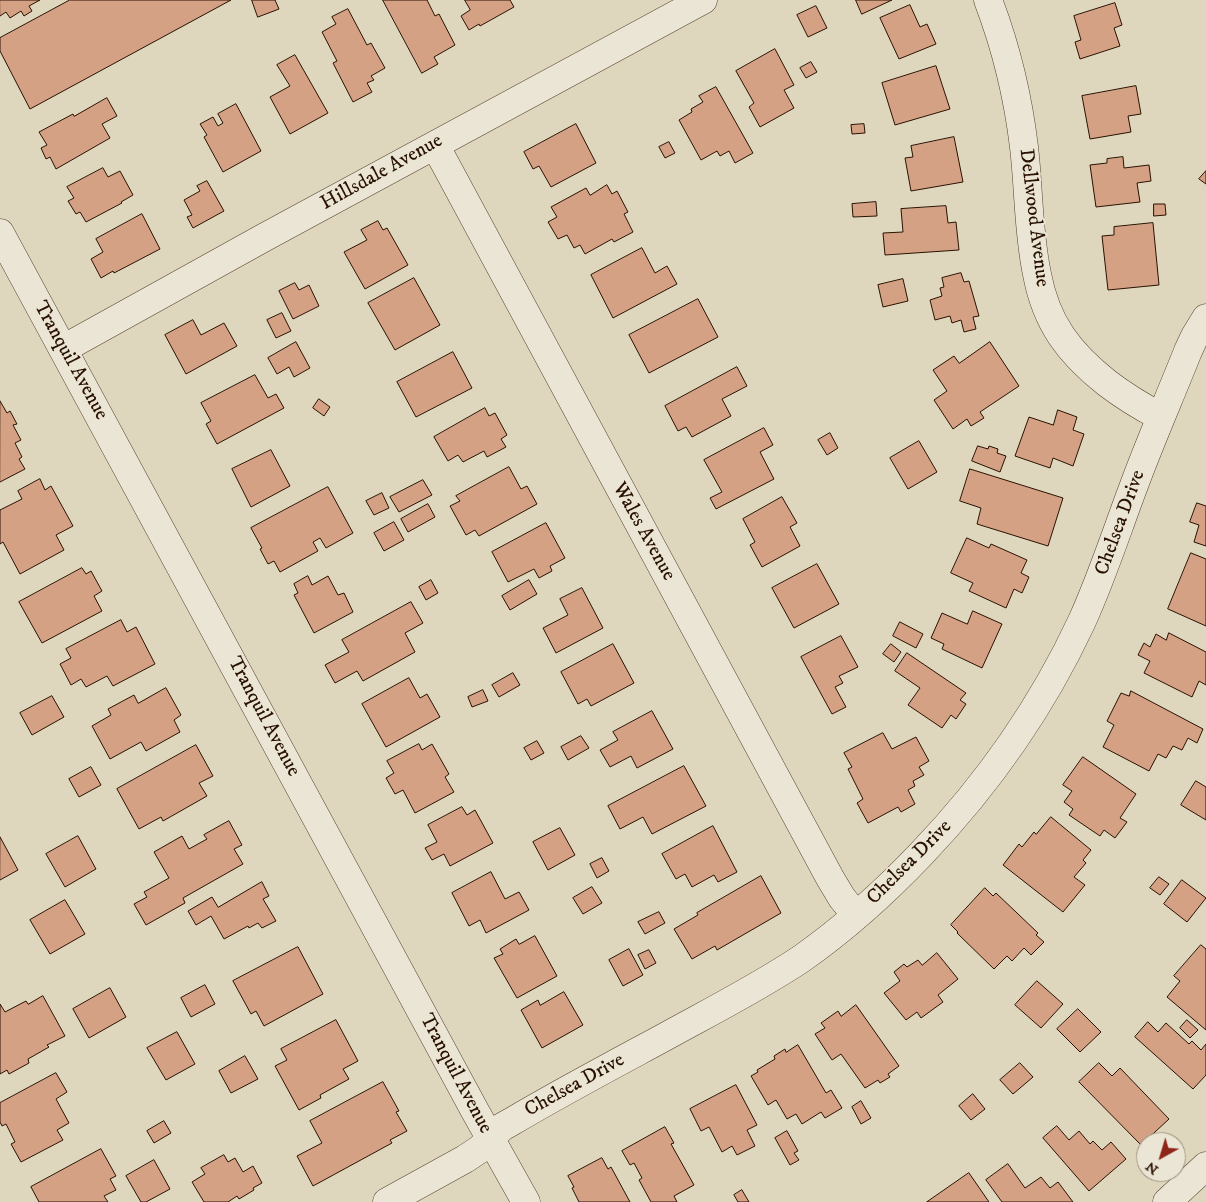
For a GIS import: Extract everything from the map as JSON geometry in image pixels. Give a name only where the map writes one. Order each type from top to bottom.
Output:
[{"type":"street","name":"Hillsdale Avenue","points":[[63,349],[193,276],[703,0]]},
{"type":"street","name":"Dellwood Avenue","points":[[988,0],[1001,37],[1015,93],[1024,148],[1034,260],[1046,307],[1062,337],[1083,362],[1120,393],[1161,417]]},
{"type":"street","name":"Wales Avenue","points":[[434,145],[830,878],[842,898],[856,915]]},
{"type":"street","name":"Tranquil Avenue","points":[[0,233],[526,1202]]},
{"type":"street","name":"Chelsea Drive","points":[[387,1202],[465,1159],[480,1149],[502,1127],[751,990],[802,958],[856,915],[901,875],[965,807],[1003,758],[1036,709],[1065,656],[1094,594],[1136,478],[1188,351],[1206,318]]},
{"type":"street","points":[[1167,1202],[1206,1166]]},
{"type":"building","points":[[0,0],[40,0],[29,6],[32,11],[24,16],[21,11],[10,18],[6,12],[0,16]]},
{"type":"building","points":[[70,0],[231,0],[30,109],[0,51],[0,38]]},
{"type":"building","points":[[252,0],[275,0],[279,9],[258,17]]},
{"type":"building","points":[[383,0],[427,0],[435,16],[439,14],[455,45],[434,57],[438,64],[422,73]]},
{"type":"building","points":[[465,0],[510,0],[514,7],[469,30],[461,16],[470,10]]},
{"type":"building","points":[[856,0],[892,0],[862,14]]},
{"type":"building","points":[[1115,3],[1122,25],[1114,28],[1120,46],[1080,59],[1075,42],[1081,40],[1074,16]]},
{"type":"building","points":[[910,5],[920,27],[927,24],[936,44],[899,59],[880,18]]},
{"type":"building","points":[[816,6],[827,28],[808,37],[797,15]]},
{"type":"building","points":[[348,9],[367,45],[371,43],[385,68],[371,76],[374,80],[367,83],[372,92],[353,102],[333,63],[337,61],[322,32],[336,24],[332,17]]},
{"type":"building","points":[[775,49],[794,85],[784,90],[794,108],[760,127],[749,107],[754,103],[736,71]]},
{"type":"building","points":[[295,55],[328,113],[290,134],[270,97],[290,86],[277,65]]},
{"type":"building","points":[[811,62],[817,72],[806,78],[800,68]]},
{"type":"building","points":[[936,66],[950,109],[895,125],[882,83]]},
{"type":"building","points":[[1136,86],[1141,114],[1128,116],[1131,132],[1090,139],[1082,96]]},
{"type":"building","points":[[716,87],[753,153],[735,163],[729,151],[720,156],[717,151],[701,160],[679,120],[692,112],[691,109],[703,102],[699,96]]},
{"type":"building","points":[[107,98],[117,116],[102,124],[110,138],[56,169],[50,157],[46,159],[41,148],[47,145],[39,132]]},
{"type":"building","points":[[236,104],[261,151],[223,172],[204,137],[207,135],[200,124],[213,117],[218,126],[223,123],[218,114]]},
{"type":"building","points":[[576,124],[596,163],[551,187],[539,166],[533,169],[524,152]]},
{"type":"building","points":[[864,124],[865,133],[852,134],[851,125]]},
{"type":"building","points":[[954,137],[963,182],[911,191],[905,158],[913,157],[911,146]]},
{"type":"building","points":[[669,142],[675,153],[665,158],[659,147]]},
{"type":"building","points":[[1123,157],[1124,168],[1149,165],[1151,181],[1137,183],[1140,202],[1096,207],[1090,165],[1107,163],[1107,159]]},
{"type":"building","points":[[103,168],[108,177],[120,171],[133,195],[86,222],[80,212],[76,214],[68,201],[74,198],[67,187]]},
{"type":"building","points":[[1206,171],[1206,184],[1199,179]]},
{"type":"building","points":[[207,181],[224,211],[193,228],[187,217],[192,215],[184,200],[200,191],[197,186]]},
{"type":"building","points":[[607,185],[612,194],[617,191],[628,212],[624,214],[633,232],[614,242],[612,239],[585,254],[580,245],[574,248],[567,235],[558,239],[548,222],[557,217],[551,207],[586,188],[590,195]]},
{"type":"building","points":[[876,202],[877,216],[853,217],[852,204]]},
{"type":"building","points":[[1154,204],[1165,204],[1166,215],[1154,216]]},
{"type":"building","points":[[946,206],[948,223],[956,222],[959,250],[885,255],[883,233],[903,232],[901,209]]},
{"type":"building","points":[[142,214],[160,249],[101,278],[91,259],[103,252],[96,239]]},
{"type":"building","points":[[378,221],[383,230],[387,228],[408,265],[365,289],[344,252],[367,240],[361,230]]},
{"type":"building","points":[[1153,223],[1159,285],[1108,290],[1102,236],[1114,235],[1114,227]]},
{"type":"building","points":[[642,248],[655,273],[667,266],[677,284],[613,318],[591,275]]},
{"type":"building","points":[[961,273],[964,282],[969,281],[979,316],[973,317],[976,329],[964,332],[961,320],[952,323],[950,316],[935,320],[930,300],[942,296],[940,288],[944,287],[942,278]]},
{"type":"building","points":[[414,278],[440,325],[395,350],[368,303]]},
{"type":"building","points":[[903,279],[908,301],[883,307],[878,285]]},
{"type":"building","points":[[295,283],[299,290],[309,285],[319,306],[293,319],[279,291]]},
{"type":"building","points":[[698,299],[718,337],[649,373],[629,335]]},
{"type":"building","points":[[282,313],[291,331],[276,338],[267,320]]},
{"type":"building","points":[[193,320],[201,335],[224,323],[237,346],[186,374],[165,335]]},
{"type":"building","points":[[296,342],[310,368],[294,377],[289,367],[277,374],[268,358]]},
{"type":"building","points":[[990,342],[1019,386],[980,412],[984,418],[971,426],[967,419],[953,429],[934,400],[947,391],[933,370],[954,356],[959,363]]},
{"type":"building","points":[[453,352],[472,388],[416,417],[397,382]]},
{"type":"building","points":[[737,367],[747,386],[722,399],[731,416],[692,437],[686,427],[678,431],[665,406]]},
{"type":"building","points":[[255,375],[268,398],[276,394],[284,408],[217,444],[206,424],[211,421],[201,403]]},
{"type":"building","points":[[319,399],[330,407],[324,416],[313,408]]},
{"type":"building","points":[[0,401],[7,413],[10,411],[17,424],[13,425],[21,440],[15,443],[22,457],[19,459],[25,469],[0,482]]},
{"type":"building","points":[[485,408],[489,416],[495,413],[507,435],[501,439],[506,447],[487,457],[484,451],[463,462],[458,455],[448,461],[434,437]]},
{"type":"building","points":[[1058,410],[1077,417],[1073,430],[1084,434],[1073,466],[1053,458],[1050,468],[1015,456],[1029,417],[1053,425]]},
{"type":"building","points":[[764,428],[773,445],[760,452],[774,479],[716,509],[710,498],[722,492],[704,460]]},
{"type":"building","points":[[830,433],[838,448],[827,455],[818,440]]},
{"type":"building","points":[[919,441],[937,472],[908,489],[890,458]]},
{"type":"building","points":[[978,446],[988,449],[989,446],[998,449],[997,453],[1006,456],[1000,472],[972,461]]},
{"type":"building","points":[[271,450],[290,486],[251,507],[232,469]]},
{"type":"building","points":[[509,467],[521,489],[527,486],[537,504],[479,536],[475,530],[466,535],[450,506],[460,501],[456,496]]},
{"type":"building","points":[[970,469],[1063,498],[1048,546],[977,524],[981,508],[960,501]]},
{"type":"building","points":[[40,479],[45,490],[51,486],[73,526],[56,535],[64,550],[20,574],[3,542],[0,544],[0,510],[22,499],[18,491]]},
{"type":"building","points":[[423,480],[432,495],[399,512],[390,497]]},
{"type":"building","points":[[328,487],[353,533],[326,548],[320,538],[313,542],[318,551],[280,572],[274,561],[268,564],[251,528]]},
{"type":"building","points":[[382,493],[389,508],[374,515],[366,501]]},
{"type":"building","points":[[782,497],[797,523],[790,527],[800,546],[762,567],[750,545],[755,542],[743,519]]},
{"type":"building","points":[[1197,503],[1206,506],[1206,546],[1194,542],[1199,525],[1190,522]]},
{"type":"building","points":[[428,504],[435,517],[408,532],[401,519]]},
{"type":"building","points":[[394,522],[404,540],[384,551],[374,533]]},
{"type":"building","points":[[546,523],[565,558],[550,566],[552,571],[539,578],[534,569],[508,582],[492,552]]},
{"type":"building","points":[[967,538],[989,548],[991,544],[1027,560],[1021,573],[1029,577],[1022,593],[1014,589],[1006,608],[969,591],[973,583],[951,573]]},
{"type":"building","points":[[1191,553],[1206,559],[1206,626],[1168,609]]},
{"type":"building","points":[[817,564],[839,604],[794,628],[772,588]]},
{"type":"building","points":[[82,568],[86,574],[91,571],[102,591],[94,596],[102,611],[42,643],[19,602]]},
{"type":"building","points":[[308,576],[312,585],[328,576],[338,595],[344,593],[353,612],[314,633],[294,595],[298,593],[294,584]]},
{"type":"building","points":[[431,580],[438,593],[426,600],[419,587]]},
{"type":"building","points":[[529,580],[537,594],[510,610],[502,596]]},
{"type":"building","points":[[582,588],[603,628],[556,653],[543,628],[568,615],[560,599]]},
{"type":"building","points":[[411,602],[423,623],[405,633],[415,652],[363,681],[357,671],[335,683],[325,665],[349,652],[342,640]]},
{"type":"building","points":[[973,611],[1002,624],[982,668],[942,649],[944,644],[931,638],[942,613],[967,624]]},
{"type":"building","points":[[121,620],[127,632],[136,627],[155,664],[113,686],[107,676],[86,687],[81,679],[71,685],[60,664],[71,658],[66,649]]},
{"type":"building","points":[[900,622],[923,634],[916,648],[893,636]]},
{"type":"building","points":[[1169,633],[1206,652],[1206,685],[1199,681],[1192,697],[1144,673],[1150,661],[1138,655],[1144,643],[1150,647],[1156,634],[1166,640]]},
{"type":"building","points":[[841,636],[858,667],[839,676],[843,683],[835,687],[846,707],[832,714],[801,657]]},
{"type":"building","points":[[613,644],[634,683],[591,706],[587,699],[578,704],[561,672]]},
{"type":"building","points":[[891,644],[901,652],[894,662],[883,654]]},
{"type":"building","points":[[907,653],[966,693],[960,700],[966,704],[956,719],[951,715],[942,728],[908,705],[920,688],[895,671]]},
{"type":"building","points":[[513,673],[520,685],[499,697],[492,685]]},
{"type":"building","points":[[409,678],[420,698],[427,694],[440,717],[386,747],[362,704]]},
{"type":"building","points":[[166,688],[181,715],[174,720],[180,732],[146,751],[141,742],[110,759],[92,726],[111,715],[108,709],[134,695],[138,703]]},
{"type":"building","points":[[483,690],[488,701],[472,707],[468,697]]},
{"type":"building","points":[[1131,691],[1203,729],[1197,743],[1188,738],[1182,750],[1173,746],[1166,758],[1158,754],[1149,771],[1103,747],[1114,725],[1107,721],[1121,693],[1129,696]]},
{"type":"building","points":[[52,696],[64,717],[32,735],[20,713]]},
{"type":"building","points":[[652,711],[673,749],[637,768],[631,756],[610,767],[600,750],[618,740],[613,732]]},
{"type":"building","points":[[883,733],[892,749],[916,737],[929,761],[919,767],[924,775],[913,781],[915,786],[908,790],[915,804],[901,812],[898,807],[868,823],[857,803],[863,799],[848,769],[852,767],[844,753]]},
{"type":"building","points":[[581,736],[589,748],[568,760],[561,747]]},
{"type":"building","points":[[537,741],[544,753],[531,760],[524,748]]},
{"type":"building","points":[[419,744],[422,750],[432,744],[449,774],[445,777],[454,792],[415,813],[403,790],[395,794],[386,778],[394,773],[387,761]]},
{"type":"building","points":[[196,745],[213,776],[199,783],[207,796],[163,821],[161,817],[139,829],[117,789]]},
{"type":"building","points":[[1083,757],[1136,794],[1120,818],[1127,822],[1115,838],[1104,830],[1100,836],[1069,815],[1073,809],[1064,802],[1072,791],[1063,785]]},
{"type":"building","points":[[684,766],[706,806],[652,834],[643,817],[620,829],[608,806]]},
{"type":"building","points":[[91,767],[101,785],[79,797],[69,779]]},
{"type":"building","points":[[1196,781],[1206,787],[1206,820],[1181,805]]},
{"type":"building","points":[[462,807],[467,815],[475,810],[493,843],[450,866],[444,854],[432,860],[425,848],[437,842],[428,825]]},
{"type":"building","points":[[1051,817],[1091,850],[1083,860],[1086,863],[1074,877],[1085,885],[1063,912],[1003,865],[1019,844],[1022,847],[1034,832],[1036,834]]},
{"type":"building","points":[[229,821],[242,845],[234,849],[243,864],[183,898],[185,903],[146,925],[134,904],[147,897],[144,892],[169,878],[154,852],[182,836],[189,849],[207,839],[204,835]]},
{"type":"building","points":[[713,826],[737,872],[718,882],[714,875],[692,887],[685,874],[676,879],[662,854]]},
{"type":"building","points":[[560,828],[575,855],[548,870],[533,842]]},
{"type":"building","points":[[78,836],[96,869],[65,887],[46,854]]},
{"type":"building","points":[[0,837],[18,870],[0,880]]},
{"type":"building","points":[[602,858],[609,871],[597,878],[590,864]]},
{"type":"building","points":[[491,872],[505,899],[519,892],[529,910],[486,933],[480,920],[469,926],[452,893]]},
{"type":"building","points":[[761,876],[781,913],[717,950],[715,946],[692,959],[674,929],[698,915],[697,913]]},
{"type":"building","points":[[1159,877],[1169,884],[1160,895],[1150,888]]},
{"type":"building","points":[[1182,880],[1206,898],[1187,922],[1164,904]]},
{"type":"building","points":[[262,882],[269,896],[263,899],[276,921],[262,928],[258,923],[249,928],[248,926],[224,939],[211,916],[196,925],[188,911],[212,897],[218,907]]},
{"type":"building","points":[[592,887],[602,903],[583,914],[573,898]]},
{"type":"building","points":[[985,888],[993,896],[996,893],[1038,933],[1036,935],[1044,942],[1031,955],[1024,948],[1012,961],[1007,956],[994,969],[951,925]]},
{"type":"building","points":[[65,900],[85,934],[50,954],[30,920]]},
{"type":"building","points":[[659,912],[665,923],[645,934],[638,922]]},
{"type":"building","points":[[535,936],[557,976],[517,998],[494,958],[503,954],[500,949],[516,939],[519,944]]},
{"type":"building","points":[[1201,945],[1206,949],[1206,1030],[1167,997],[1180,981],[1174,976]]},
{"type":"building","points":[[298,947],[323,994],[264,1026],[256,1011],[251,1014],[233,981]]},
{"type":"building","points":[[629,949],[643,975],[623,986],[609,960]]},
{"type":"building","points":[[649,950],[656,963],[645,969],[638,955]]},
{"type":"building","points":[[937,953],[958,979],[938,995],[943,1002],[921,1018],[917,1012],[906,1020],[884,993],[900,981],[894,972],[904,964],[907,967],[918,960],[922,965]]},
{"type":"building","points":[[1037,981],[1063,1004],[1041,1028],[1015,1005]]},
{"type":"building","points":[[205,985],[215,1004],[191,1017],[181,998]]},
{"type":"building","points":[[110,988],[126,1017],[89,1038],[73,1009]]},
{"type":"building","points":[[564,992],[583,1025],[542,1048],[521,1010],[538,1000],[540,1005]]},
{"type":"building","points":[[43,996],[65,1036],[47,1045],[49,1047],[28,1059],[29,1063],[9,1074],[7,1070],[0,1074],[0,1004],[5,1012],[26,1001],[28,1004]]},
{"type":"building","points":[[856,1005],[899,1066],[888,1074],[890,1077],[880,1083],[878,1080],[865,1088],[841,1054],[832,1060],[815,1034],[825,1028],[821,1023],[838,1011],[841,1016]]},
{"type":"building","points":[[1078,1009],[1101,1032],[1080,1052],[1057,1029]]},
{"type":"building","points":[[336,1020],[358,1061],[343,1069],[349,1079],[320,1095],[321,1098],[299,1110],[275,1066],[287,1060],[281,1049]]},
{"type":"building","points":[[1187,1020],[1198,1030],[1190,1038],[1180,1028]]},
{"type":"building","points":[[1148,1022],[1158,1032],[1166,1023],[1189,1044],[1192,1041],[1201,1050],[1206,1044],[1206,1075],[1193,1089],[1135,1037]]},
{"type":"building","points":[[177,1032],[195,1064],[166,1080],[147,1048]]},
{"type":"building","points":[[798,1045],[826,1093],[831,1090],[842,1108],[825,1118],[821,1112],[802,1124],[796,1114],[787,1119],[776,1100],[768,1105],[751,1076],[775,1059],[774,1056],[785,1049],[786,1052]]},
{"type":"building","points":[[245,1056],[258,1079],[231,1093],[219,1071]]},
{"type":"building","points":[[1020,1063],[1033,1077],[1013,1094],[1000,1080]]},
{"type":"building","points":[[1099,1063],[1112,1076],[1120,1068],[1169,1119],[1155,1132],[1136,1132],[1136,1140],[1079,1082]]},
{"type":"building","points":[[56,1073],[67,1092],[56,1099],[69,1123],[57,1130],[63,1140],[21,1162],[11,1144],[15,1142],[6,1124],[2,1126],[0,1122],[0,1103]]},
{"type":"building","points":[[383,1082],[399,1111],[396,1112],[407,1131],[390,1140],[392,1143],[313,1186],[297,1156],[322,1143],[310,1121]]},
{"type":"building","points":[[736,1085],[757,1125],[747,1130],[755,1146],[737,1155],[732,1146],[722,1152],[709,1127],[701,1131],[690,1109]]},
{"type":"building","points":[[973,1094],[985,1109],[971,1120],[959,1106]]},
{"type":"building","points":[[861,1101],[871,1118],[861,1124],[852,1107]]},
{"type":"building","points":[[164,1121],[171,1133],[154,1143],[147,1131]]},
{"type":"building","points":[[1057,1126],[1069,1140],[1079,1131],[1090,1144],[1093,1141],[1102,1150],[1111,1142],[1126,1159],[1089,1191],[1043,1138]]},
{"type":"building","points":[[665,1127],[674,1143],[671,1144],[694,1185],[674,1196],[677,1202],[651,1202],[639,1180],[642,1178],[634,1163],[630,1165],[622,1151]]},
{"type":"building","points":[[787,1131],[798,1151],[794,1153],[799,1160],[790,1165],[775,1138]]},
{"type":"building","points":[[101,1149],[116,1176],[110,1179],[116,1190],[104,1196],[108,1202],[39,1202],[31,1187]]},
{"type":"building","points":[[224,1155],[228,1162],[235,1158],[243,1172],[253,1166],[262,1183],[239,1199],[237,1196],[228,1202],[204,1202],[192,1182],[205,1174],[201,1168]]},
{"type":"building","points":[[602,1158],[608,1169],[611,1167],[630,1202],[579,1202],[568,1176]]},
{"type":"building","points":[[154,1160],[170,1189],[146,1202],[141,1202],[126,1176]]},
{"type":"building","points":[[1008,1164],[1025,1188],[1041,1177],[1050,1188],[1058,1182],[1073,1202],[1002,1202],[986,1180]]},
{"type":"building","points":[[969,1173],[989,1202],[927,1202]]},
{"type":"building","points":[[742,1190],[749,1202],[738,1202],[734,1195]]}]
